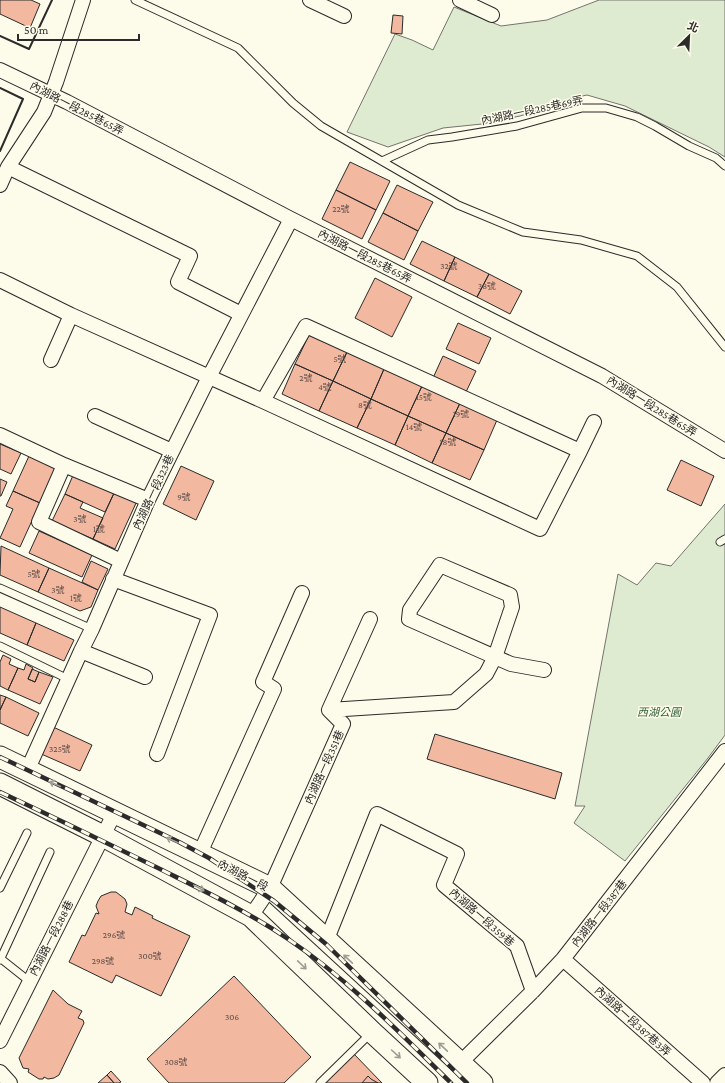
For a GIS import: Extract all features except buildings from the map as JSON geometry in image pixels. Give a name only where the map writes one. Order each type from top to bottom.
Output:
[{"type":"main road","name":"內湖路一段","points":[[0,757],[200,852],[270,888],[482,1083]]},
{"type":"main road","points":[[0,784],[103,836],[251,916],[427,1083]]},
{"type":"street","points":[[0,185],[8,167],[44,112],[83,0]]},
{"type":"street","points":[[310,0],[344,16]]},
{"type":"street","points":[[460,0],[492,15]]},
{"type":"street","name":"內湖路一段285巷65弄","points":[[0,70],[602,376],[725,452]]},
{"type":"street","points":[[8,167],[190,256],[178,282],[241,314]]},
{"type":"street","name":"內湖路一段323巷","points":[[27,771],[92,629],[148,500],[208,377],[291,219]]},
{"type":"street","points":[[0,280],[71,315],[263,401],[540,529],[594,422]]},
{"type":"street","points":[[50,360],[71,315]]},
{"type":"street","points":[[263,401],[306,326],[580,451]]},
{"type":"street","points":[[95,416],[172,451]]},
{"type":"street","points":[[0,435],[64,465],[148,500]]},
{"type":"street","points":[[64,465],[40,522],[121,561]]},
{"type":"street","points":[[370,619],[328,710],[454,702],[486,674],[495,657],[512,607],[510,595],[440,566],[410,610],[409,618],[495,657],[511,664],[544,670]]},
{"type":"street","points":[[113,579],[210,615],[157,754]]},
{"type":"street","points":[[200,852],[274,689],[263,682],[302,593]]},
{"type":"street","points":[[81,651],[144,677]]},
{"type":"street","name":"內湖路一段351巷","points":[[251,916],[270,888],[343,724],[328,710]]},
{"type":"street","name":"內湖路一段387巷","points":[[460,1063],[533,991],[563,959],[725,751]]},
{"type":"street","name":"內湖路一段288巷","points":[[0,1041],[114,812]]},
{"type":"street","name":"內湖路一段359巷","points":[[327,939],[377,814],[458,854],[444,884],[517,946],[533,991]]},
{"type":"street","name":"內湖路一段387巷3弄","points":[[563,959],[702,1083]]},
{"type":"street","points":[[0,1072],[10,1083]]},
{"type":"street","points":[[717,1083],[725,1075]]},
{"type":"lane","points":[[135,0],[238,48],[293,103],[320,126],[458,205],[523,232],[581,240],[637,256],[677,287],[725,347]]},
{"type":"lane","name":"內湖路一段285巷69弄","points":[[382,161],[428,140],[517,126],[582,108],[606,108],[637,117],[689,146],[716,158],[725,166]]},
{"type":"lane","points":[[0,588],[92,629]]},
{"type":"lane","points":[[0,646],[68,679]]},
{"type":"lane","points":[[0,888],[27,833]]},
{"type":"lane","points":[[29,981],[0,958],[50,852]]},
{"type":"lane","points":[[320,1083],[372,1032]]},
{"type":"green space","points":[[599,0],[725,0],[725,157],[709,147],[625,106],[587,95],[569,99],[520,116],[482,124],[443,128],[388,147],[347,132],[395,34],[433,50],[454,7],[501,26],[547,20]]},
{"type":"green space","name":"西湖公園","points":[[725,504],[725,735],[625,861],[574,823],[585,806],[575,806],[618,574],[637,585],[656,563],[671,566]]},
{"type":"railway","points":[[0,757],[179,842],[209,858],[274,901],[326,944],[467,1083]]},
{"type":"railway","points":[[0,792],[191,884],[240,910],[288,939],[353,989],[451,1083]]},
{"type":"wall","points":[[0,36],[29,49],[52,0]]},
{"type":"wall","points":[[0,88],[23,99],[0,151]]}]
